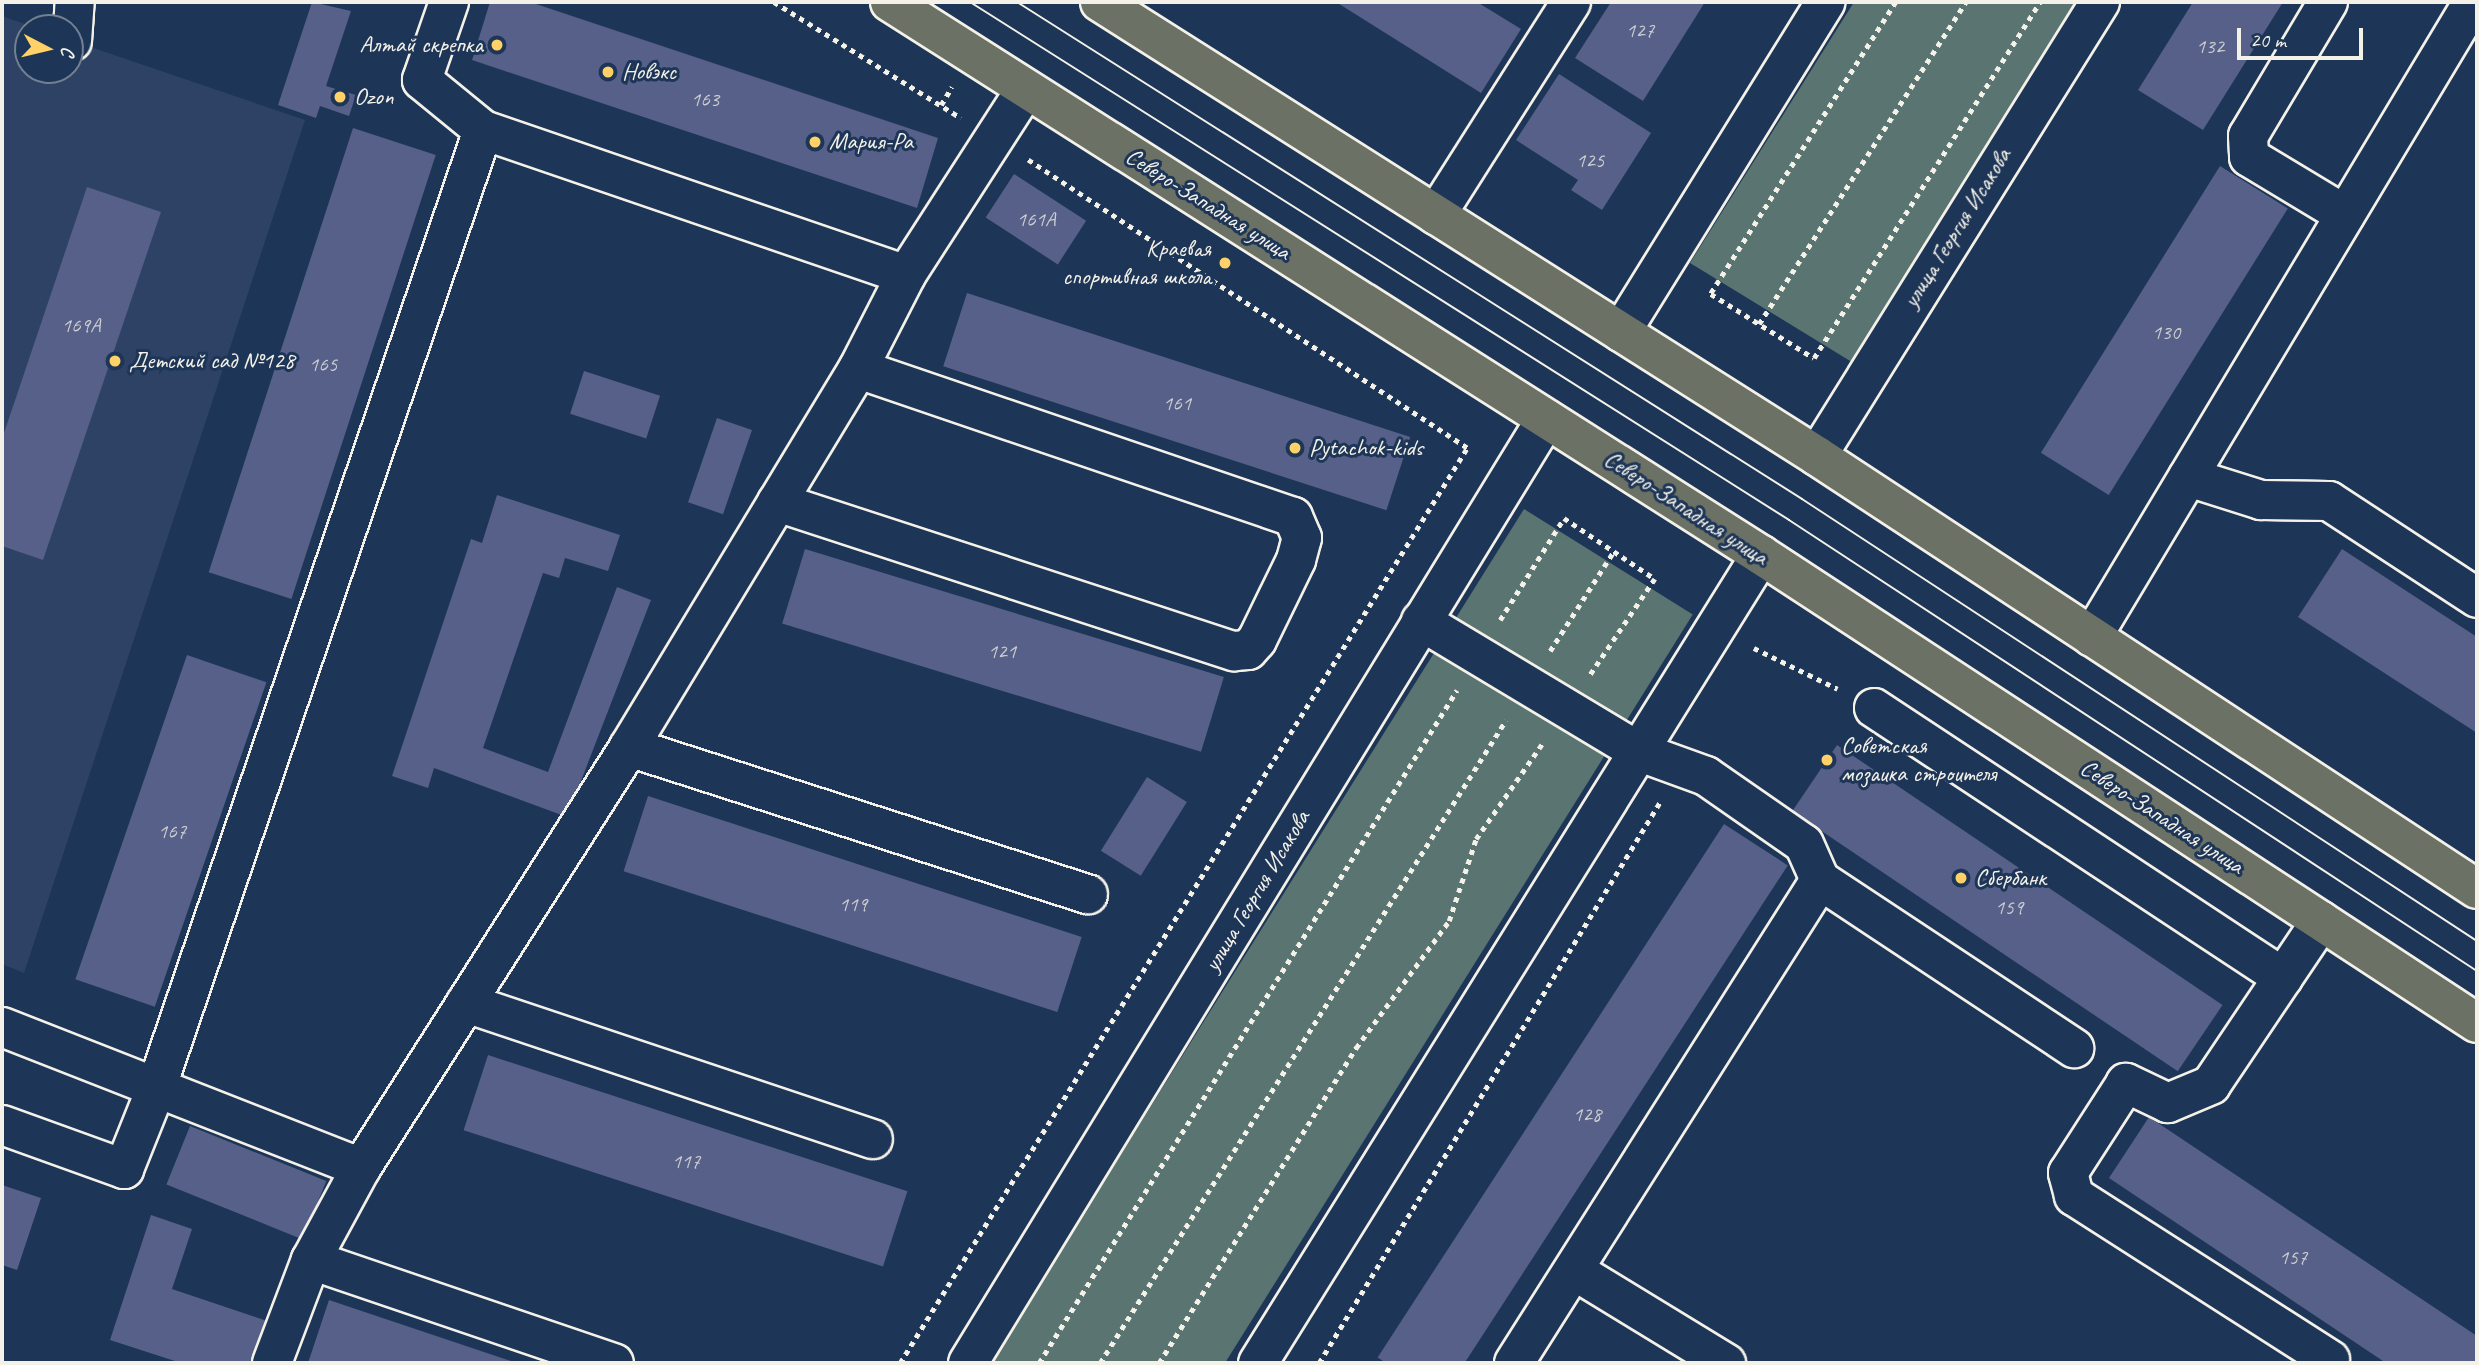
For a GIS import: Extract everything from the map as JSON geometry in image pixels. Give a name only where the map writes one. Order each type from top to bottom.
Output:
[{"type":"main road","name":"Северо-Западная улица","points":[[890,2],[1761,555],[2477,1023]]},
{"type":"main road","points":[[1100,2],[1817,456],[2477,889]]},
{"type":"street","points":[[449,2],[422,80],[483,130],[906,275]]},
{"type":"street","points":[[1620,332],[1826,2]]},
{"type":"street","name":"улица Георгия Исакова","points":[[1817,456],[2100,2]]},
{"type":"street","points":[[2328,2],[2248,135],[2249,157],[2345,215]]},
{"type":"street","points":[[2092,637],[2475,2]]},
{"type":"street","points":[[1436,215],[1565,4]]},
{"type":"street","points":[[272,1363],[311,1260],[361,1168],[629,747],[858,369],[906,275],[1026,89]]},
{"type":"street","points":[[2,1125],[124,1169],[156,1088],[483,130]]},
{"type":"street","points":[[777,502],[1234,651],[1248,650],[1257,640],[1296,560],[1302,538],[1293,517],[858,369]]},
{"type":"street","name":"улица Георгия Исакова","points":[[968,1363],[1546,419]]},
{"type":"street","points":[[2188,477],[2261,500],[2329,501],[2477,598]]},
{"type":"street","points":[[1258,1363],[1761,555]]},
{"type":"street","points":[[1421,621],[1637,751],[1706,776],[1804,844],[1820,880],[2074,1048]]},
{"type":"street","points":[[1874,708],[2283,978]]},
{"type":"street","points":[[629,747],[1088,894]]},
{"type":"street","points":[[1514,1363],[1575,1271],[1820,880]]},
{"type":"street","points":[[2321,921],[2211,1086],[2168,1103],[2126,1083],[2068,1173],[2074,1196],[2331,1362]]},
{"type":"street","points":[[466,1003],[873,1139]]},
{"type":"street","points":[[2,1027],[361,1168]]},
{"type":"street","points":[[311,1260],[614,1363]]},
{"type":"street","points":[[1575,1271],[1726,1363]]},
{"type":"path","points":[[774,2],[995,138],[1467,448],[900,1363]]},
{"type":"path","points":[[1896,2],[1711,294],[1814,358],[2040,2]]},
{"type":"path","points":[[1759,324],[1966,2]]},
{"type":"path","points":[[1040,1363],[1564,518],[1656,579],[1476,839],[1449,921],[1356,1048],[1160,1363]]},
{"type":"path","points":[[1100,1363],[1614,551]]},
{"type":"path","points":[[1748,657],[1755,646],[1874,708]]},
{"type":"path","points":[[1319,1363],[1681,767]]},
{"type":"shaded area","name":"Детский сад №128","points":[[2,16],[14,20],[14,84],[84,84],[84,45],[305,120],[24,973],[2,964]]},
{"type":"green space","points":[[1854,2],[2081,2],[1855,364],[1690,263]]},
{"type":"green space","points":[[1524,509],[1693,614],[1225,1363],[990,1363]]},
{"type":"building","points":[[312,2],[351,11],[326,86],[356,95],[349,116],[320,106],[316,118],[278,105]]},
{"type":"building","points":[[490,2],[530,2],[938,138],[917,208],[472,60]]},
{"type":"building","points":[[1336,2],[1477,2],[1521,29],[1481,93]]},
{"type":"building","points":[[1611,2],[1705,2],[1643,101],[1575,58]]},
{"type":"building","points":[[2193,2],[2283,2],[2203,130],[2138,90]]},
{"type":"building","points":[[1559,74],[1651,133],[1602,210],[1571,190],[1578,180],[1516,140]]},
{"type":"building","points":[[353,128],[436,155],[291,599],[209,572]]},
{"type":"building","points":[[2220,166],[2288,208],[2109,495],[2041,453]]},
{"type":"building","points":[[1014,174],[1086,221],[1058,264],[986,218]]},
{"type":"building","points":[[87,187],[161,212],[43,560],[2,546],[2,439]]},
{"type":"building","points":[[967,293],[1410,437],[1386,510],[943,366]]},
{"type":"building","points":[[584,371],[660,396],[646,439],[570,414]]},
{"type":"building","points":[[717,418],[752,430],[723,514],[688,502]]},
{"type":"building","points":[[497,495],[620,535],[608,571],[565,558],[559,578],[543,573],[483,748],[548,772],[617,587],[651,600],[567,817],[434,768],[428,788],[392,776],[471,539],[482,543]]},
{"type":"building","points":[[805,549],[1224,677],[1201,752],[782,624]]},
{"type":"building","points":[[2342,549],[2477,637],[2477,733],[2298,617]]},
{"type":"building","points":[[187,655],[266,682],[155,1007],[75,979]]},
{"type":"building","points":[[1837,745],[2223,1005],[2178,1071],[1792,811]]},
{"type":"building","points":[[1147,777],[1187,802],[1141,876],[1101,851]]},
{"type":"building","points":[[648,796],[1082,937],[1057,1012],[624,871]]},
{"type":"building","points":[[1724,824],[1788,865],[1465,1363],[1386,1363],[1378,1357]]},
{"type":"building","points":[[488,1055],[907,1191],[883,1266],[464,1130]]},
{"type":"building","points":[[2149,1117],[2477,1336],[2477,1363],[2386,1363],[2109,1178]]},
{"type":"building","points":[[190,1126],[326,1181],[303,1239],[166,1184]]},
{"type":"building","points":[[2,1185],[41,1198],[17,1270],[2,1265]]},
{"type":"building","points":[[151,1215],[192,1229],[172,1289],[267,1321],[253,1363],[181,1363],[110,1340]]},
{"type":"building","points":[[329,1300],[517,1363],[308,1363]]},
{"type":"tram line","points":[[970,2],[1789,520],[2477,971]]},
{"type":"tram line","points":[[1017,2],[1802,499],[2477,941]]},
{"type":"place","name":"Алтай скрепка","points":[[497,45]]},
{"type":"place","name":"Новэкс","points":[[608,72]]},
{"type":"place","name":"Ozon","points":[[340,97]]},
{"type":"place","name":"Мария-Ра","points":[[815,142]]},
{"type":"place","name":"Краевая спортивная школа","points":[[1225,263]]},
{"type":"place","name":"Детский сад №128","points":[[115,361]]},
{"type":"place","name":"Pytachok-kids","points":[[1295,448]]},
{"type":"place","name":"Советская мозаика строителя","points":[[1827,760]]},
{"type":"place","name":"Сбербанк","points":[[1961,878]]}]
